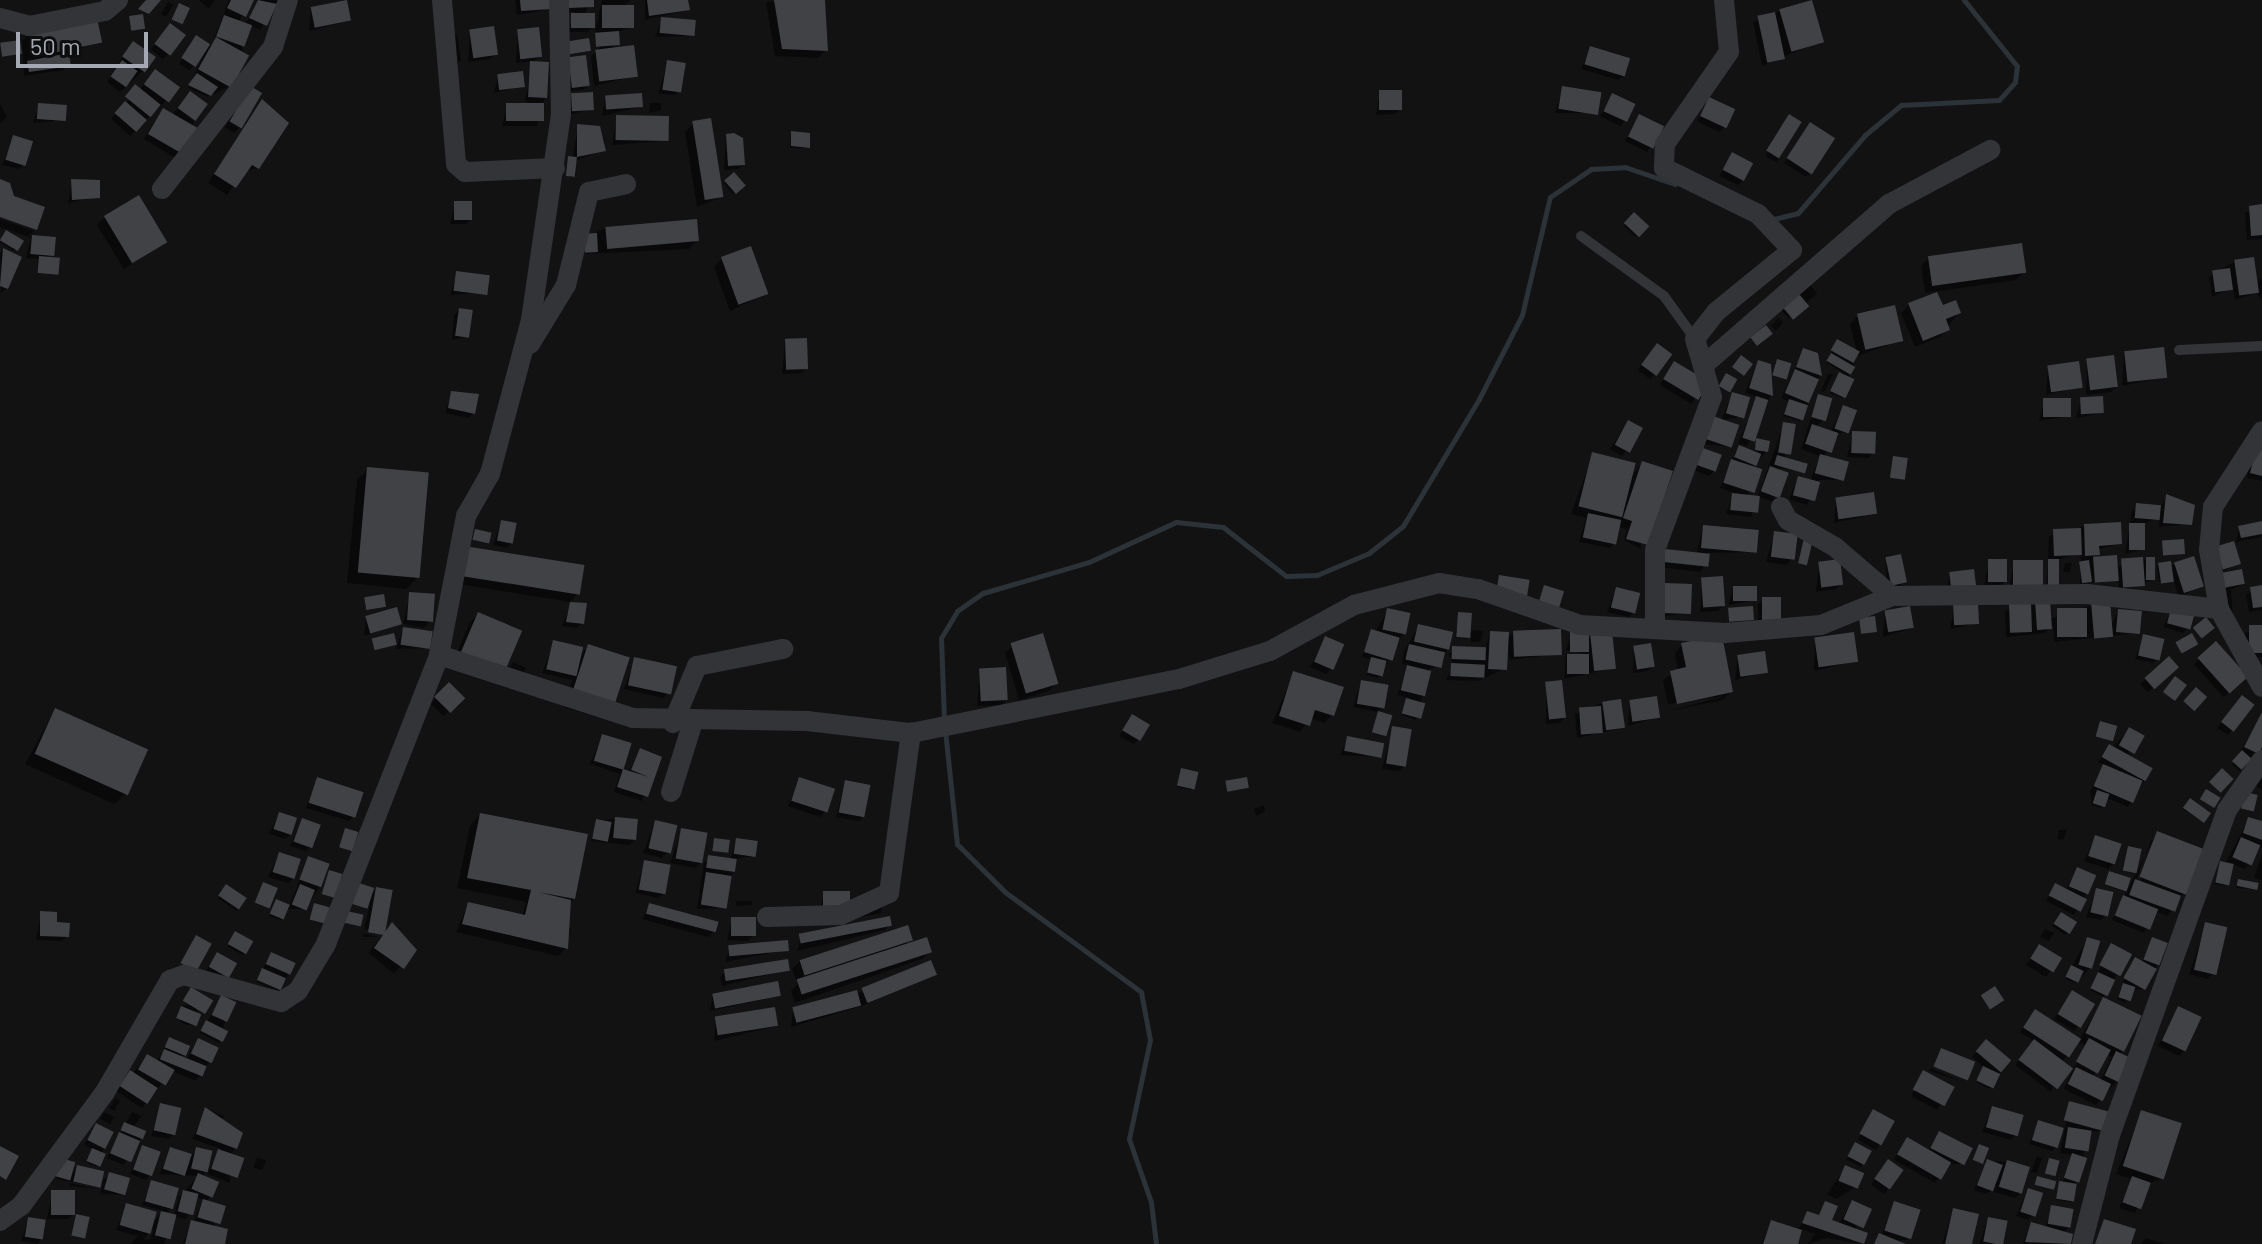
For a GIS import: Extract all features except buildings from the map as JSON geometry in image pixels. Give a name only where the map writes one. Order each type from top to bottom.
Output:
[{"type":"street","points":[[0,18],[29,26],[105,11],[118,0]]},
{"type":"street","points":[[162,189],[273,47],[288,0]]},
{"type":"street","points":[[442,0],[456,164],[465,172],[555,168]]},
{"type":"street","points":[[0,1221],[21,1206],[105,1092],[170,980],[184,975],[264,1001],[281,1002],[298,991],[352,884],[439,655],[466,516],[490,474],[521,353],[555,168],[559,0]]},
{"type":"street","points":[[1655,629],[1655,550],[1712,397],[1705,364],[1695,339],[1716,312],[1789,258],[1789,241],[1758,214],[1664,168],[1665,144],[1729,52],[1724,0]]},
{"type":"street","points":[[1705,364],[1889,204],[1990,150]]},
{"type":"street","points":[[521,353],[566,285],[589,192],[626,184]]},
{"type":"street","points":[[2262,431],[2213,507],[2209,550],[2219,609],[2262,687]]},
{"type":"street","points":[[1781,507],[1788,520],[1835,547],[1892,596]]},
{"type":"street","points":[[439,655],[557,698],[683,723],[781,720],[911,733],[1179,679],[1270,651],[1354,605],[1439,583],[1478,589],[1580,625],[1771,634],[1821,625],[1892,596],[2152,596],[2219,609]]},
{"type":"street","points":[[671,792],[697,666],[783,649]]},
{"type":"street","points":[[767,917],[841,915],[889,893],[911,733]]},
{"type":"street","points":[[2082,1244],[2110,1135],[2227,810],[2262,760]]},
{"type":"lane","points":[[1581,236],[1664,296],[1695,339]]},
{"type":"lane","points":[[2179,350],[2262,346]]},
{"type":"waterway","points":[[1770,220],[1798,213],[1865,135],[1901,105],[1999,100],[2015,82],[2017,66],[1964,0]]},
{"type":"waterway","points":[[944,720],[941,638],[957,611],[983,593],[1089,562],[1176,522],[1223,527],[1286,576],[1317,575],[1369,553],[1403,526],[1479,399],[1522,315],[1550,197],[1591,169],[1625,167],[1675,184]]},
{"type":"waterway","points":[[945,730],[957,844],[1005,892],[1141,992],[1150,1040],[1129,1139],[1151,1202],[1156,1244]]}]
